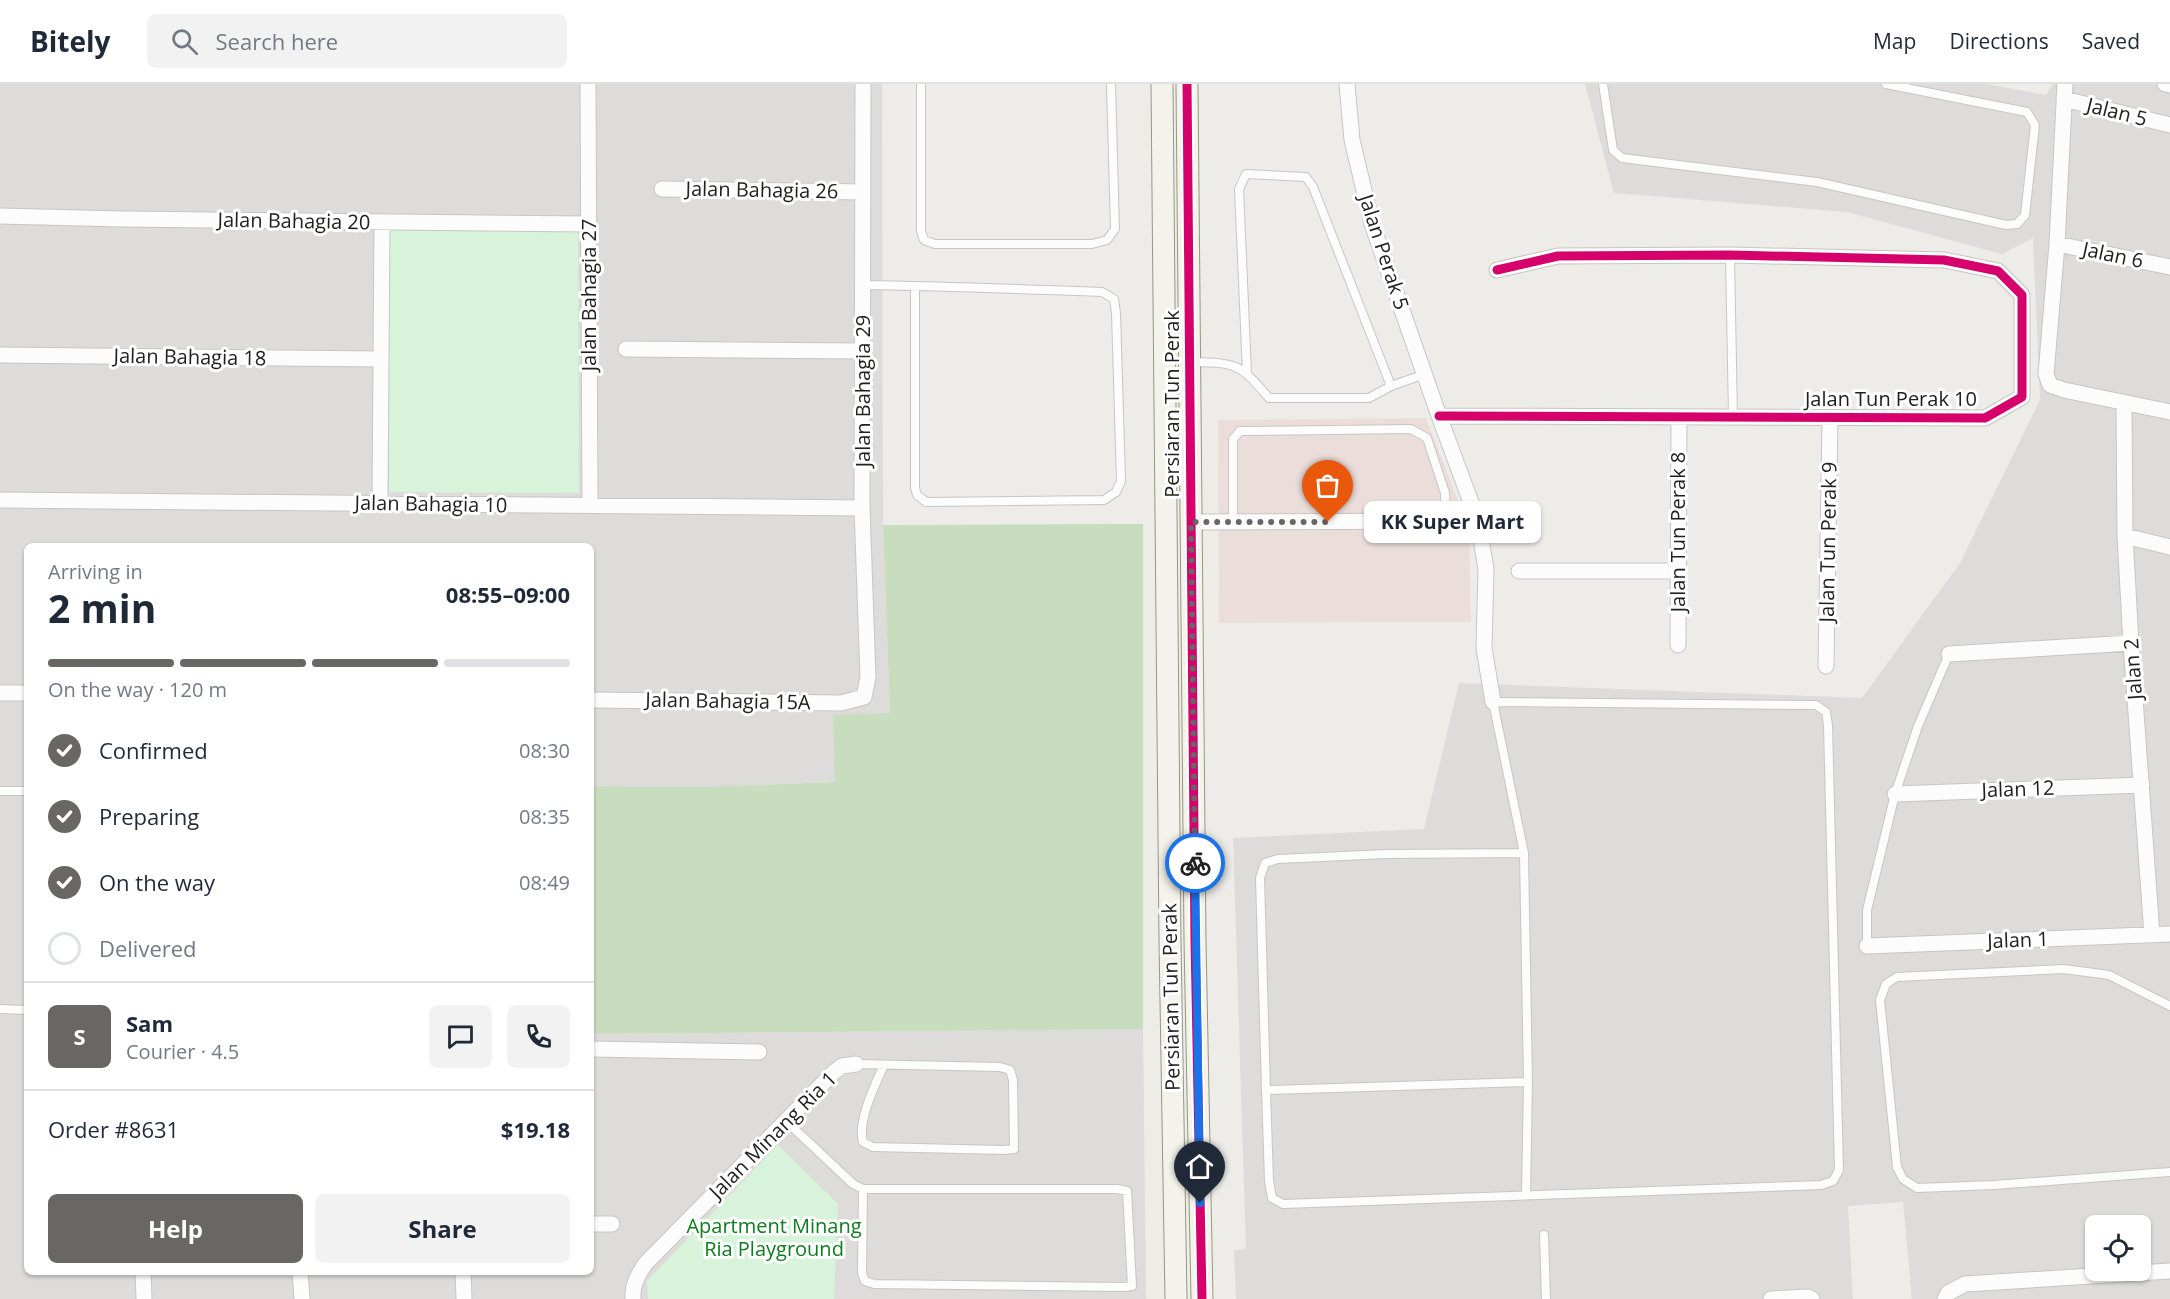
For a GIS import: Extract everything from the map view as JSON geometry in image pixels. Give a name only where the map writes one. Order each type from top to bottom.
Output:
[{"type":"street","name":"Jalan Bahagia 27","points":[[588,84],[590,505]]},
{"type":"street","name":"Jalan Bahagia 29","points":[[863,84],[862,508],[868,677],[864,697]]},
{"type":"street","name":"Persiaran Tun Perak","points":[[1162,84],[1169,893],[1176,1299]]},
{"type":"street","name":"Persiaran Tun Perak","points":[[1187,84],[1202,1299]]},
{"type":"street","name":"Jalan Perak 5","points":[[1347,84],[1352,140],[1372,224],[1439,416],[1479,521],[1486,569],[1484,648],[1493,702]]},
{"type":"street","points":[[2165,84],[2170,85]]},
{"type":"street","points":[[2065,91],[2057,244],[2046,374],[2050,385],[2064,390],[2170,412]]},
{"type":"street","name":"Jalan 5","points":[[2065,91],[2170,125]]},
{"type":"street","name":"Jalan Bahagia 26","points":[[662,189],[862,192]]},
{"type":"street","name":"Jalan Bahagia 20","points":[[0,216],[589,224]]},
{"type":"street","points":[[380,504],[382,222]]},
{"type":"street","name":"Jalan 6","points":[[2057,244],[2170,267]]},
{"type":"street","name":"Jalan Tun Perak 10","points":[[1439,416],[1985,418],[2022,397],[2022,295],[1998,272],[1944,260],[1730,255],[1558,256],[1497,270]]},
{"type":"street","points":[[626,349],[864,351]]},
{"type":"street","name":"Jalan Bahagia 18","points":[[0,356],[381,359]]},
{"type":"street","name":"Jalan 2","points":[[2124,404],[2125,536],[2152,935]]},
{"type":"street","name":"Jalan Tun Perak 8","points":[[1678,645],[1679,418]]},
{"type":"street","name":"Jalan Tun Perak 9","points":[[1826,666],[1830,418]]},
{"type":"street","name":"Jalan Bahagia 10","points":[[0,500],[862,508]]},
{"type":"street","points":[[1191,522],[1479,521]]},
{"type":"street","points":[[2125,536],[2170,547]]},
{"type":"street","points":[[1519,571],[1678,571]]},
{"type":"street","points":[[1949,654],[2131,643]]},
{"type":"street","points":[[0,693],[24,693]]},
{"type":"street","name":"Jalan Bahagia 15A","points":[[594,700],[842,703],[864,697]]},
{"type":"street","name":"Jalan 12","points":[[1895,794],[2142,785]]},
{"type":"street","name":"Jalan 1","points":[[1867,946],[2170,934]]},
{"type":"street","points":[[594,1050],[759,1052]]},
{"type":"street","name":"Jalan Minang Ria 1","points":[[633,1299],[637,1276],[645,1264],[834,1072],[842,1066],[856,1064]]},
{"type":"street","points":[[594,1224],[612,1224]]},
{"type":"street","points":[[1947,1296],[1965,1284],[2170,1271]]},
{"type":"street","points":[[143,1275],[144,1299]]},
{"type":"street","points":[[300,1275],[302,1299]]},
{"type":"street","points":[[463,1275],[464,1299]]},
{"type":"street","points":[[1771,1299],[1808,1297],[1812,1299]]},
{"type":"lane","points":[[921,84],[921,231],[924,240],[935,244],[1092,244],[1107,240],[1114,229],[1111,84]]},
{"type":"lane","points":[[1603,84],[1613,150],[1622,158],[1817,182],[2006,225],[2017,224],[2025,215],[2035,125],[2027,112],[1886,84]]},
{"type":"lane","points":[[1247,373],[1239,189],[1246,174],[1306,177],[1313,187],[1390,386]]},
{"type":"lane","points":[[1730,255],[1733,418]]},
{"type":"lane","points":[[862,285],[915,286],[1102,292],[1114,299],[1121,481],[1116,492],[1104,500],[926,502],[917,495],[915,488],[915,286]]},
{"type":"lane","points":[[1190,362],[1228,363],[1247,373],[1269,398],[1369,398],[1390,386],[1425,374]]},
{"type":"lane","points":[[1233,522],[1233,439],[1240,431],[1411,429],[1428,438],[1445,493],[1446,521]]},
{"type":"lane","points":[[1867,946],[1867,910],[1895,794],[1918,726],[1949,654]]},
{"type":"lane","points":[[1524,853],[1386,854],[1290,858],[1265,863],[1260,878],[1266,1090],[1272,1198],[1283,1204],[1821,1185],[1833,1181],[1839,1170],[1826,712],[1816,705],[1493,702],[1524,853],[1528,1082],[1526,1195]]},
{"type":"lane","points":[[0,791],[24,791]]},
{"type":"lane","points":[[2170,1006],[2109,975],[2064,969],[1897,977],[1886,984],[1880,1000],[1897,1167],[1903,1179],[1917,1188],[1994,1185],[2170,1172]]},
{"type":"lane","points":[[0,1009],[24,1010]]},
{"type":"lane","points":[[856,1064],[1000,1067],[1010,1070],[1013,1080],[1014,1149],[873,1147],[867,1145],[863,1142],[862,1131],[872,1091],[884,1065]]},
{"type":"lane","points":[[1266,1090],[1528,1082]]},
{"type":"lane","points":[[786,1121],[853,1184],[863,1189],[1127,1191],[1132,1286],[874,1284],[865,1281],[862,1273],[863,1189]]},
{"type":"lane","points":[[1544,1235],[1546,1299]]},
{"type":"shaded area","points":[[0,84],[882,84],[883,525],[890,713],[835,782],[697,787],[594,786],[594,543],[24,543],[24,1275],[594,1275],[594,1034],[1143,1029],[1146,1299],[0,1299]]},
{"type":"shaded area","points":[[1585,84],[1986,84],[2046,95],[2053,84],[2170,84],[2170,1299],[1912,1299],[1903,1202],[1848,1206],[1853,1299],[1236,1299],[1234,1250],[1246,1249],[1233,838],[1424,829],[1459,683],[1862,698],[1960,563],[2040,400],[2033,238],[2002,254],[1847,212],[1614,193]]},
{"type":"shaded area","points":[[1426,418],[1469,529],[1471,622],[1219,623],[1218,420]]},
{"type":"green space","points":[[390,224],[578,228],[579,493],[389,492]]},
{"type":"green space","points":[[1143,524],[1143,1029],[594,1034],[594,786],[697,787],[835,782],[833,715],[890,713],[883,525]]},
{"type":"green space","name":"Apartment Minang Ria Playground","points":[[778,1145],[838,1204],[834,1299],[648,1299],[647,1281]]},
{"type":"cycle path","points":[[1187,84],[1195,940],[1202,1299]]},
{"type":"cycle path","points":[[1439,416],[1985,418],[2022,397],[2022,295],[1998,271],[1944,260],[1730,255],[1558,256],[1497,270]]},
{"type":"way so far","points":[[1195,863],[1191,522],[1328,522]]},
{"type":"place","name":"KK Super Mart","points":[[1328,522]]},
{"type":"route","points":[[1195,863],[1200,1203]]}]
